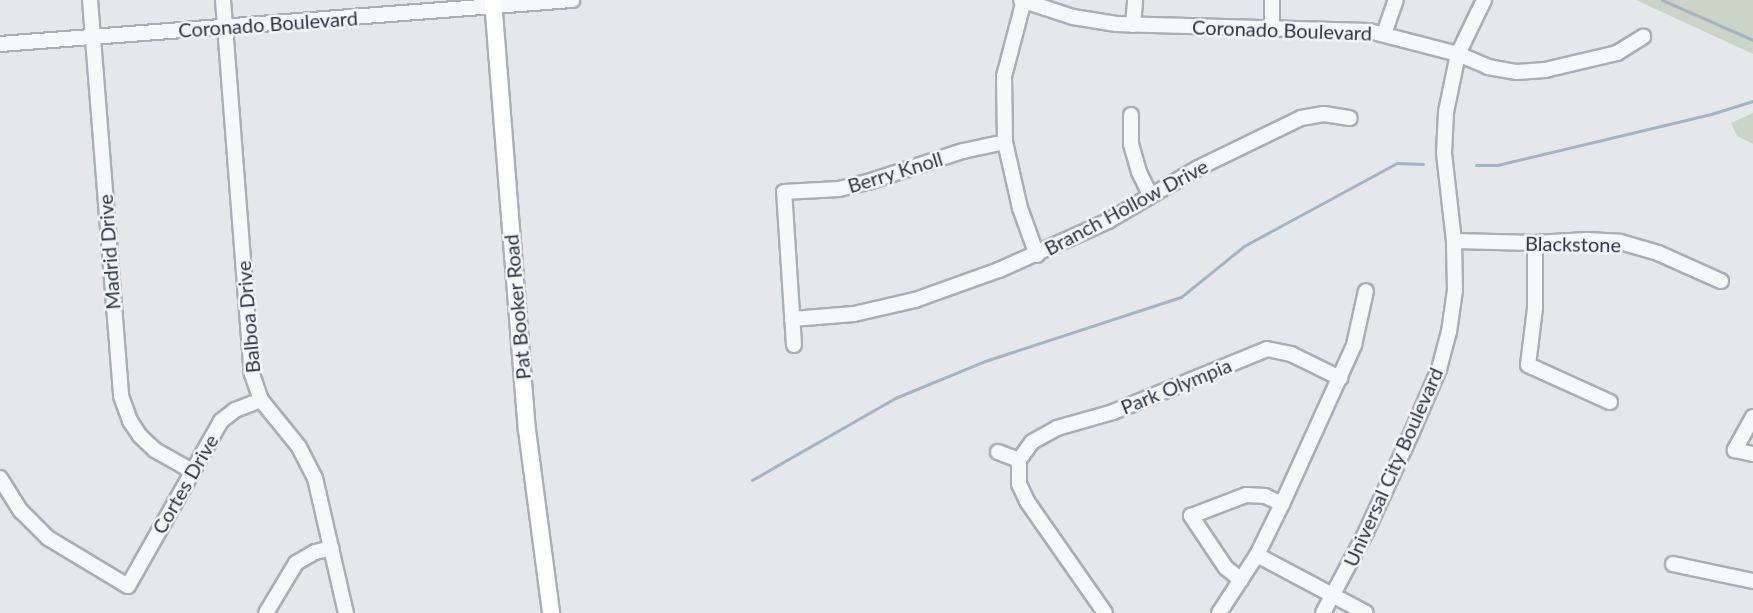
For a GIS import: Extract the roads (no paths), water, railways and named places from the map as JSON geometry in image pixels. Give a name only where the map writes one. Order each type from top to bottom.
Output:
[{"type":"main road","name":"Pat Booker Road","points":[[493,3],[527,430],[551,613]]},
{"type":"street","name":"Madrid Drive","points":[[90,0],[121,396],[130,422],[146,442],[192,471]]},
{"type":"street","name":"Balboa Drive","points":[[224,0],[252,374],[261,400],[299,447],[311,467],[346,613]]},
{"type":"street","name":"Coronado Boulevard","points":[[0,44],[493,3],[572,0]]},
{"type":"street","name":"Coronado Boulevard","points":[[1022,0],[1072,17],[1134,25],[1369,31],[1458,54],[1488,67],[1531,72],[1617,53],[1643,37]]},
{"type":"street","points":[[1022,0],[1004,76],[1005,142],[1020,208],[1037,255]]},
{"type":"street","points":[[1134,25],[1135,0]]},
{"type":"street","points":[[1272,0],[1272,27]]},
{"type":"street","points":[[1384,34],[1396,0]]},
{"type":"street","name":"Universal City Boulevard","points":[[1323,613],[1389,484],[1439,369],[1449,332],[1455,290],[1454,241],[1443,153],[1446,112],[1458,54],[1484,0]]},
{"type":"street","name":"Branch Hollow Drive","points":[[792,319],[854,314],[915,300],[1037,255],[1108,221],[1198,168],[1301,118],[1324,114],[1350,118]]},
{"type":"street","points":[[1131,115],[1131,144],[1139,172],[1150,195]]},
{"type":"street","name":"Berry Knoll","points":[[792,319],[784,192],[839,189],[868,182],[963,151],[1005,142]]},
{"type":"street","name":"Blackstone","points":[[1454,241],[1535,243],[1587,240],[1620,242],[1658,253],[1721,281]]},
{"type":"street","points":[[1535,243],[1535,308],[1527,365],[1610,402]]},
{"type":"street","points":[[1219,613],[1257,555],[1340,378],[1354,345],[1366,291]]},
{"type":"street","points":[[792,319],[794,345]]},
{"type":"street","name":"Park Olympia","points":[[1019,460],[1032,442],[1044,434],[1122,409],[1267,349],[1291,354],[1340,378]]},
{"type":"street","name":"Cortes Drive","points":[[4,497],[48,538],[128,586],[221,421],[235,410],[261,400]]},
{"type":"street","points":[[1753,417],[1735,450],[1753,454]]},
{"type":"street","points":[[998,452],[1019,460],[1019,484],[1028,501],[1105,613]]},
{"type":"street","points":[[0,478],[4,497]]},
{"type":"street","points":[[1241,580],[1226,568],[1191,516],[1246,495],[1265,496],[1282,504]]},
{"type":"street","points":[[266,613],[296,563],[315,552],[332,548]]},
{"type":"street","points":[[1257,555],[1366,613]]},
{"type":"street","points":[[1673,564],[1753,581]]},
{"type":"waterway","points":[[1662,0],[1753,40]]},
{"type":"waterway","points":[[1476,165],[1497,165],[1711,114],[1753,101]]},
{"type":"waterway","points":[[752,480],[895,398],[985,361],[1181,297],[1244,246],[1397,163],[1423,164]]}]
